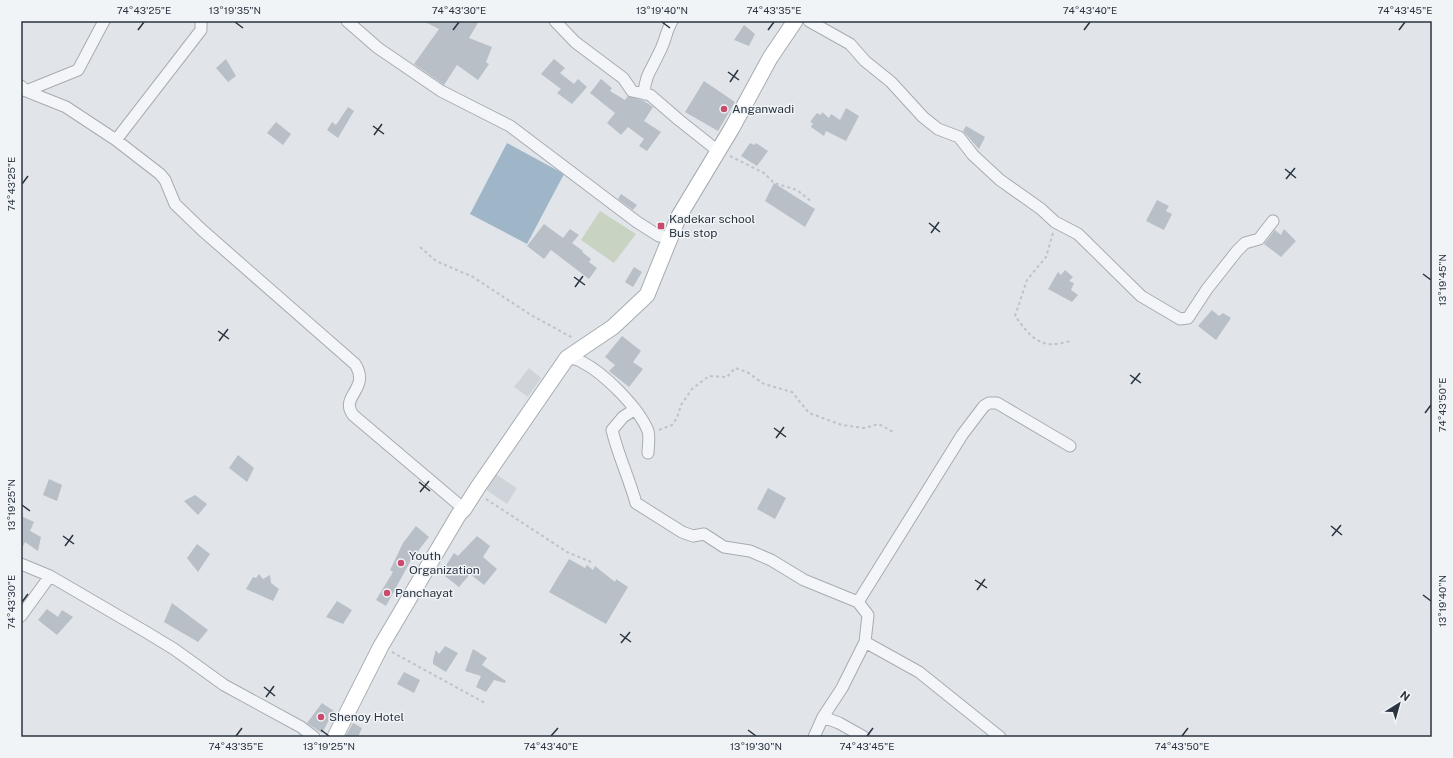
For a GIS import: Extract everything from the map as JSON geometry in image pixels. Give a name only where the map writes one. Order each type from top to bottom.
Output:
[{"type":"main road","points":[[335,737],[381,646],[458,514],[464,509],[567,358],[613,327],[646,295],[679,216],[718,151],[770,58],[794,21]]},
{"type":"street","points":[[23,88],[78,70],[104,21]]},
{"type":"street","points":[[116,140],[201,30],[201,21]]},
{"type":"street","points":[[347,21],[378,48],[441,91],[510,126],[637,222],[659,236],[670,237]]},
{"type":"street","points":[[555,21],[575,42],[623,78],[632,91],[650,95],[718,151]]},
{"type":"street","points":[[644,94],[645,80],[660,52],[667,29],[672,21]]},
{"type":"street","points":[[808,21],[850,44],[864,60],[891,82],[923,117],[938,129],[959,137],[973,155],[1000,180],[1041,209],[1055,222],[1078,234],[1141,296],[1180,319],[1188,318],[1207,289],[1244,243],[1259,239],[1273,221]]},
{"type":"street","points":[[23,88],[66,107],[116,140],[160,174],[165,180],[175,204],[202,230],[356,364],[361,376],[360,383],[349,402],[349,407],[353,415],[464,509]]},
{"type":"street","points":[[567,358],[582,361],[620,391],[635,409],[648,432],[648,453]]},
{"type":"street","points":[[858,602],[962,435],[984,406],[989,403],[997,404],[1070,446]]},
{"type":"street","points":[[635,409],[623,417],[612,430],[636,503],[682,532],[693,536],[704,534],[724,547],[750,551],[764,557],[804,580],[858,602],[868,615],[865,642],[842,688],[834,698],[823,717],[814,737]]},
{"type":"street","points":[[21,564],[50,576],[163,642],[224,685],[301,727],[314,737]]},
{"type":"street","points":[[21,616],[50,576]]},
{"type":"street","points":[[865,642],[919,672],[1000,737]]},
{"type":"street","points":[[823,717],[839,723],[864,737]]},
{"type":"path","points":[[718,151],[764,173],[774,184],[796,190],[812,202]]},
{"type":"path","points":[[1055,222],[1052,239],[1046,257],[1027,280],[1015,316],[1024,328],[1040,343],[1057,345],[1070,340]]},
{"type":"path","points":[[420,247],[436,261],[473,277],[531,315],[576,340]]},
{"type":"path","points":[[648,432],[672,425],[677,418],[681,405],[692,390],[709,376],[727,377],[735,368],[748,372],[764,384],[792,392],[809,413],[842,425],[864,428],[879,424],[892,432]]},
{"type":"path","points":[[478,487],[486,499],[510,517],[567,552],[591,562]]},
{"type":"path","points":[[381,646],[485,703]]},
{"type":"shaded area","points":[[529,368],[541,378],[528,397],[514,387]]},
{"type":"shaded area","points":[[494,473],[517,488],[507,504],[485,489]]},
{"type":"green space","points":[[600,211],[636,234],[614,263],[581,240]]},
{"type":"water","points":[[507,143],[564,174],[527,244],[470,214]]},
{"type":"building","points":[[423,21],[479,21],[469,38],[492,47],[486,62],[489,64],[478,80],[457,65],[444,85],[414,64],[439,29]]},
{"type":"building","points":[[744,25],[755,34],[749,46],[734,40]]},
{"type":"building","points":[[226,59],[236,76],[228,82],[216,68]]},
{"type":"building","points":[[554,59],[565,68],[560,73],[574,84],[578,79],[587,87],[572,104],[557,93],[561,89],[541,74]]},
{"type":"building","points":[[601,79],[612,88],[610,91],[625,100],[628,96],[644,101],[653,107],[644,121],[661,132],[647,151],[639,146],[644,139],[628,127],[621,135],[607,123],[615,113],[590,93]]},
{"type":"building","name":"Anganwadi","points":[[704,81],[735,102],[718,131],[685,112]]},
{"type":"building","points":[[348,107],[354,111],[338,138],[327,130],[332,122],[336,125]]},
{"type":"building","points":[[846,108],[859,116],[846,141],[826,131],[824,136],[811,127],[813,123],[810,122],[817,113],[821,115],[822,112],[829,118],[831,114],[840,120]]},
{"type":"building","points":[[276,122],[291,134],[283,145],[267,133]]},
{"type":"building","points":[[966,126],[985,137],[979,149],[963,131]]},
{"type":"building","points":[[750,143],[754,145],[756,143],[768,151],[757,166],[741,156]]},
{"type":"building","points":[[774,183],[815,209],[805,227],[765,201]]},
{"type":"building","points":[[621,194],[637,205],[633,210],[618,199]]},
{"type":"building","points":[[1157,200],[1169,206],[1166,211],[1172,214],[1164,230],[1146,221]]},
{"type":"building","points":[[544,224],[563,238],[570,229],[579,235],[572,243],[591,259],[589,262],[597,268],[589,279],[551,250],[544,259],[527,246]]},
{"type":"building","points":[[1284,229],[1296,241],[1281,257],[1264,244],[1275,230],[1281,235]]},
{"type":"building","points":[[634,267],[642,272],[633,287],[625,282]]},
{"type":"building","points":[[1065,270],[1073,277],[1069,281],[1074,283],[1071,290],[1078,295],[1072,302],[1048,289],[1058,272],[1061,275]]},
{"type":"building","points":[[1212,310],[1219,316],[1223,313],[1231,318],[1216,340],[1198,326]]},
{"type":"building","points":[[622,336],[641,351],[633,362],[643,369],[629,387],[609,371],[615,365],[605,357]]},
{"type":"building","points":[[238,455],[254,468],[247,482],[229,468]]},
{"type":"building","points":[[49,479],[62,485],[57,501],[43,495]]},
{"type":"building","points":[[768,488],[786,498],[775,519],[757,509]]},
{"type":"building","points":[[195,495],[207,504],[198,515],[184,501]]},
{"type":"building","points":[[21,516],[34,522],[30,531],[41,537],[38,551],[25,542],[21,550]]},
{"type":"building","points":[[416,526],[429,537],[411,560],[386,606],[376,600],[393,572],[390,570],[403,543]]},
{"type":"building","points":[[477,536],[490,546],[483,557],[497,569],[484,585],[470,574],[459,587],[441,573],[454,553],[458,556]]},
{"type":"building","points":[[197,544],[210,554],[198,572],[187,558]]},
{"type":"building","points":[[569,559],[585,568],[587,565],[593,570],[595,566],[615,582],[616,579],[628,587],[606,624],[549,592]]},
{"type":"building","points":[[259,574],[263,579],[270,575],[271,583],[279,589],[273,601],[246,589],[253,577],[256,578]]},
{"type":"building","points":[[337,601],[352,610],[343,624],[326,617]]},
{"type":"building","points":[[172,603],[208,630],[198,642],[164,622]]},
{"type":"building","points":[[47,609],[58,617],[62,610],[73,617],[57,635],[38,620]]},
{"type":"building","points":[[445,646],[458,653],[446,672],[433,664],[436,650],[439,654]]},
{"type":"building","points":[[473,649],[487,658],[482,665],[506,681],[505,683],[494,680],[486,692],[476,687],[481,676],[465,671]]},
{"type":"building","points":[[404,672],[420,680],[414,693],[397,684]]},
{"type":"building","name":"Shenoy Hotel","points":[[322,703],[334,711],[322,733],[307,723]]},
{"type":"building","points":[[353,723],[362,728],[358,737],[345,737]]},
{"type":"place","name":"Anganwadi","points":[[724,109]]},
{"type":"place","name":"Kadekar school Bus stop","points":[[661,226]]},
{"type":"place","name":"Youth Organization","points":[[401,563]]},
{"type":"place","name":"Panchayat","points":[[387,593]]},
{"type":"place","name":"Shenoy Hotel","points":[[321,717]]}]
